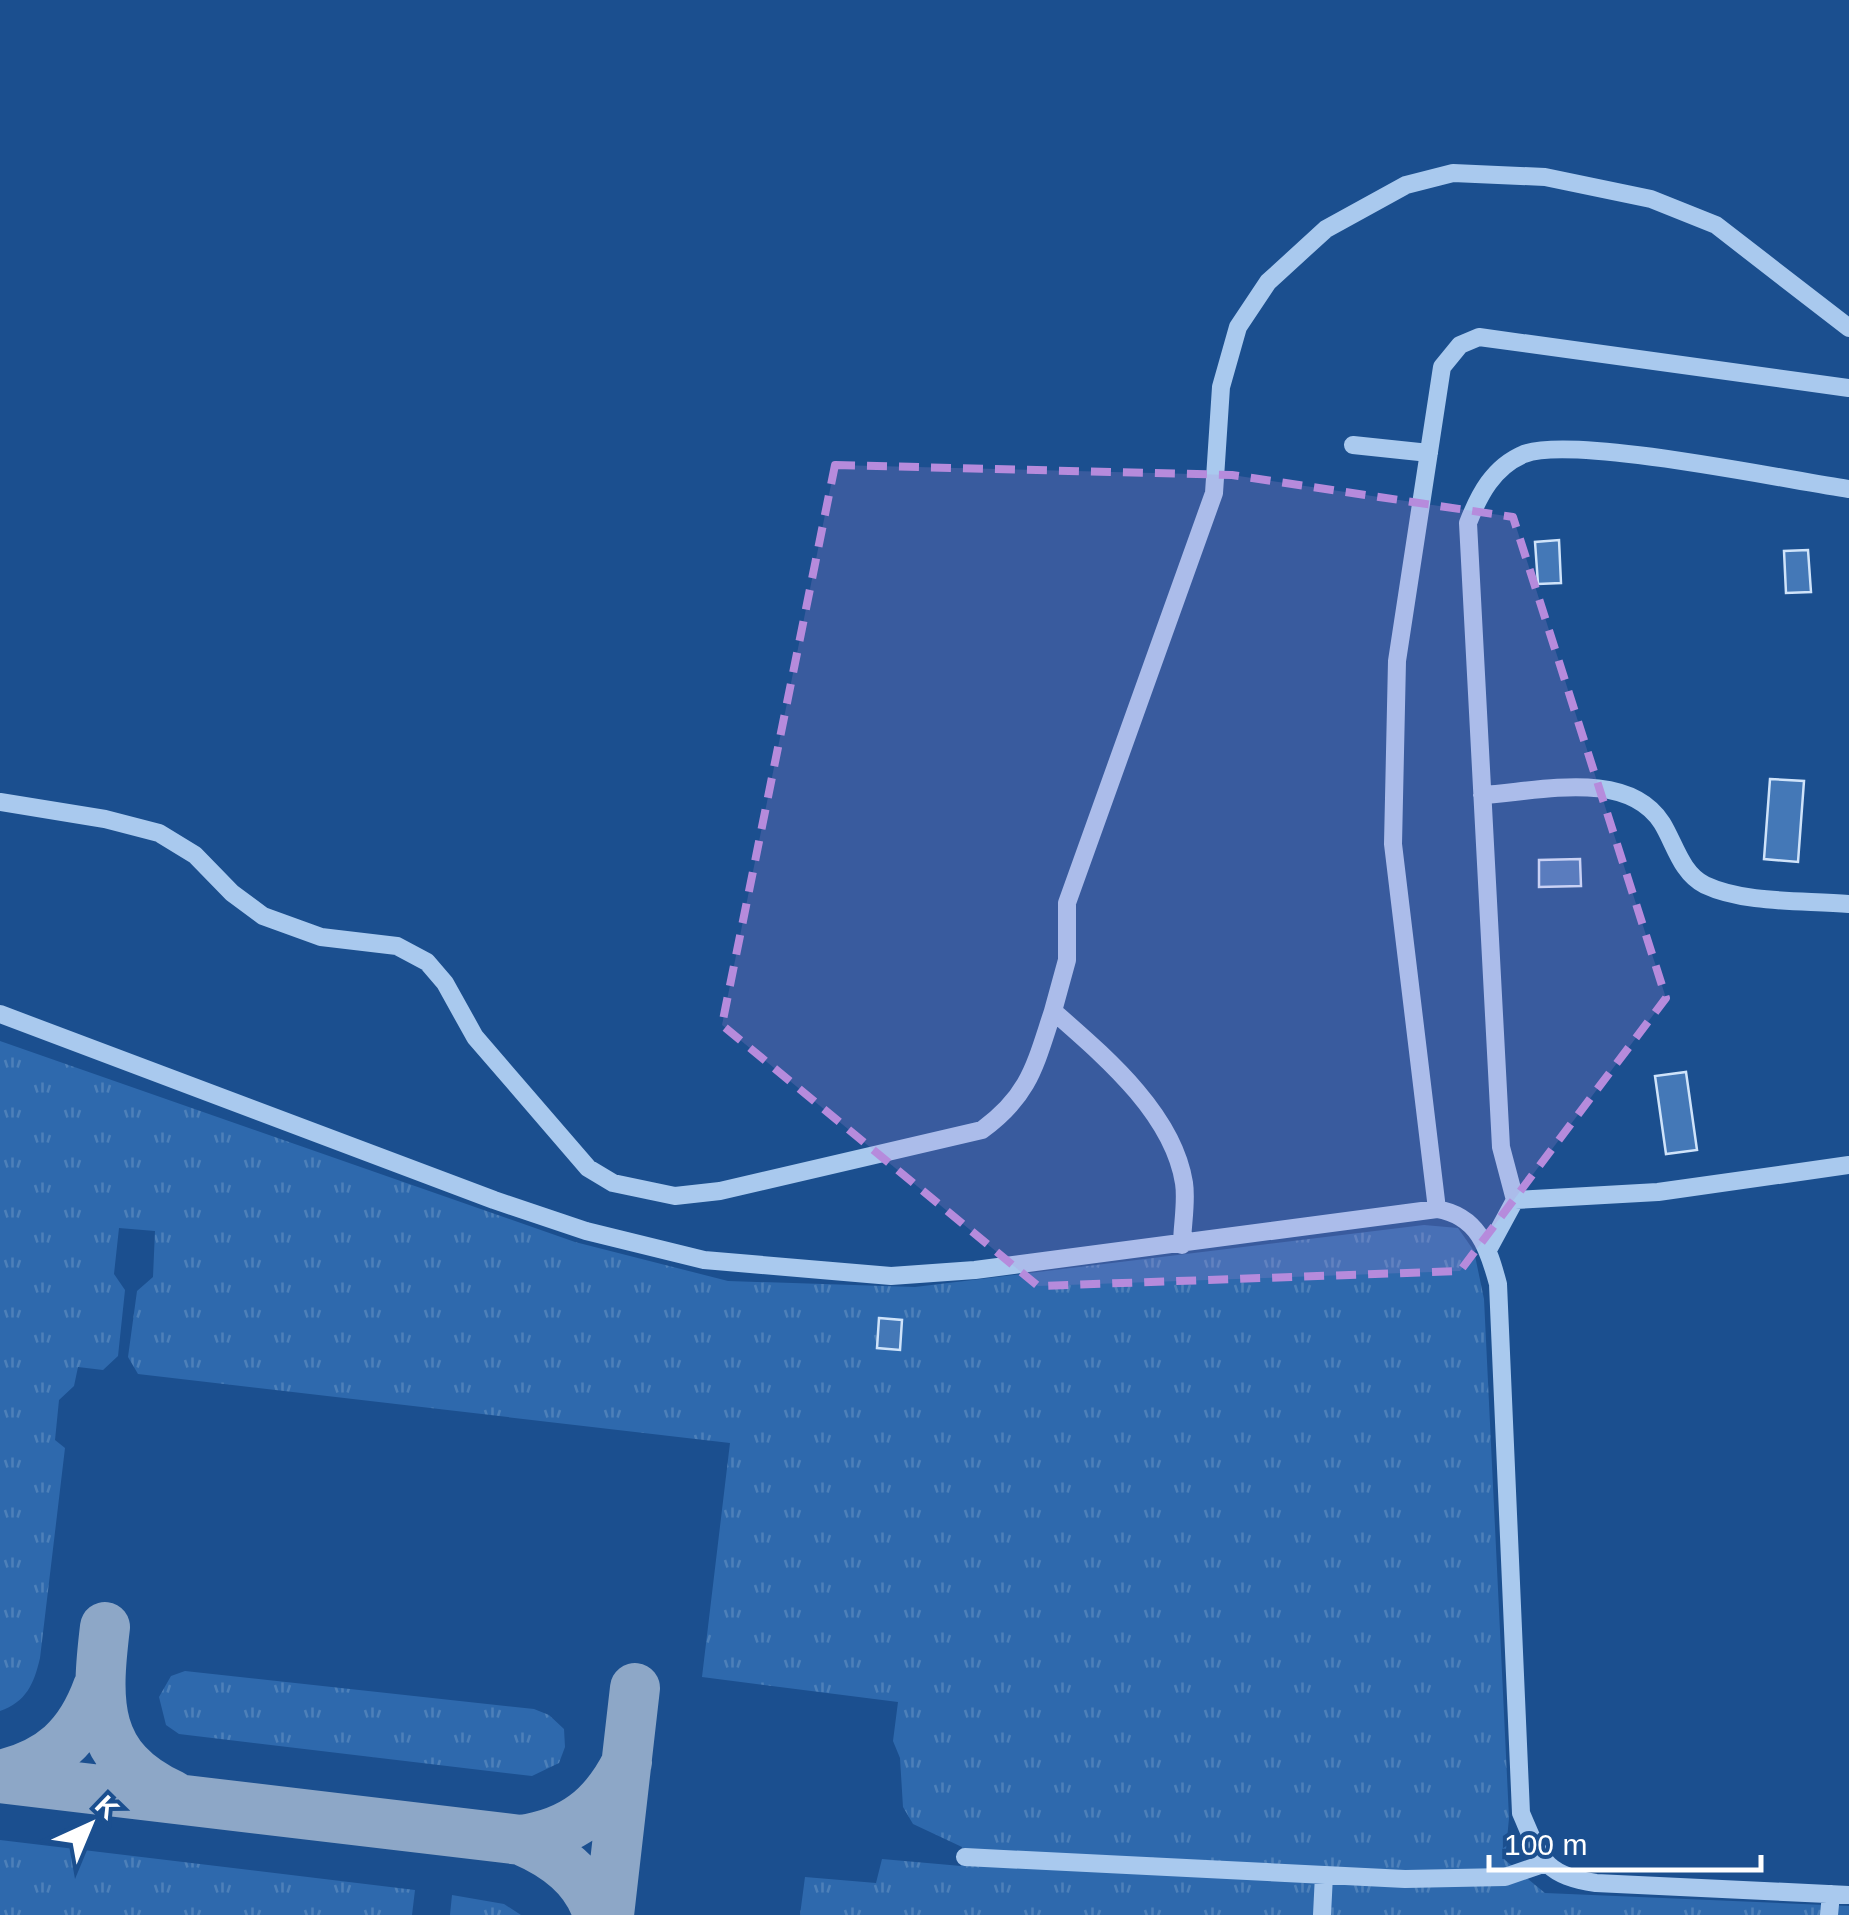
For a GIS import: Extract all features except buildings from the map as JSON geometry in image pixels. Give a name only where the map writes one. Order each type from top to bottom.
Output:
[{"type":"lane","points":[[0,802],[22,809],[105,819],[159,834],[195,854],[232,893],[264,916],[322,937],[396,946],[428,962],[446,983],[475,1038],[588,1168],[613,1183],[675,1196],[720,1190],[982,1130],[1011,1109],[1029,1084],[1067,960],[1067,903],[1214,493],[1221,387],[1238,327],[1268,282],[1326,229],[1406,185],[1453,173],[1545,177],[1651,199],[1716,225],[1849,328]]},
{"type":"lane","points":[[1436,1209],[1393,844],[1398,661],[1442,367],[1460,345],[1479,338],[1849,388]]},
{"type":"lane","points":[[1353,445],[1429,453]]},
{"type":"lane","points":[[1488,1248],[1514,1200],[1501,1147],[1468,523],[1483,486],[1524,454],[1592,450],[1849,490]]},
{"type":"lane","points":[[1482,795],[1607,788],[1638,798],[1660,821],[1683,866],[1701,884],[1728,893],[1849,904]]},
{"type":"lane","points":[[1053,1011],[1098,1050],[1165,1129],[1184,1183],[1182,1245]]},
{"type":"lane","points":[[0,1014],[494,1200],[586,1231],[704,1260],[892,1276],[1182,1245],[1436,1209],[1472,1223],[1488,1248],[1498,1284],[1521,1813],[1543,1864],[1568,1878],[1596,1882],[1840,1895],[1829,1915]]},
{"type":"lane","points":[[1514,1200],[1658,1192],[1849,1165]]},
{"type":"lane","points":[[966,1857],[1324,1875],[1505,1877],[1543,1864]]},
{"type":"lane","points":[[1322,1915],[1324,1875]]},
{"type":"highlighted area","points":[[835,465],[1232,475],[1513,517],[1666,998],[1460,1271],[1038,1286],[722,1025]]},
{"type":"green space","points":[[0,1041],[575,1242],[728,1281],[915,1287],[1424,1225],[1458,1228],[1474,1251],[1484,1299],[1509,1818],[1505,1860],[1545,1893],[1849,1906],[1849,1915],[800,1915],[805,1877],[876,1883],[882,1859],[961,1866],[962,1847],[913,1824],[903,1807],[900,1758],[893,1741],[898,1702],[702,1677],[730,1443],[138,1374],[128,1357],[137,1291],[153,1277],[155,1231],[119,1228],[114,1274],[125,1290],[118,1356],[103,1370],[78,1367],[74,1386],[59,1400],[55,1440],[65,1448],[40,1658],[28,1691],[0,1711]]},
{"type":"green space","points":[[185,1671],[534,1709],[549,1715],[564,1729],[565,1747],[559,1763],[532,1776],[179,1734],[166,1725],[159,1697],[171,1676]]},
{"type":"green space","points":[[0,1840],[415,1890],[412,1915],[0,1915]]},
{"type":"green space","points":[[452,1895],[504,1904],[521,1915],[450,1915]]},
{"type":"taxiway","points":[[105,1627],[101,1703],[106,1725],[127,1764],[172,1795]]},
{"type":"taxiway","points":[[0,1775],[34,1763],[61,1745],[82,1720],[98,1687]]},
{"type":"taxiway","points":[[609,1915],[635,1688]]},
{"type":"taxiway","points":[[0,1778],[521,1840],[556,1831],[584,1816],[608,1793],[627,1762]]},
{"type":"taxiway","points":[[521,1840],[568,1869],[586,1889],[598,1915]]}]
